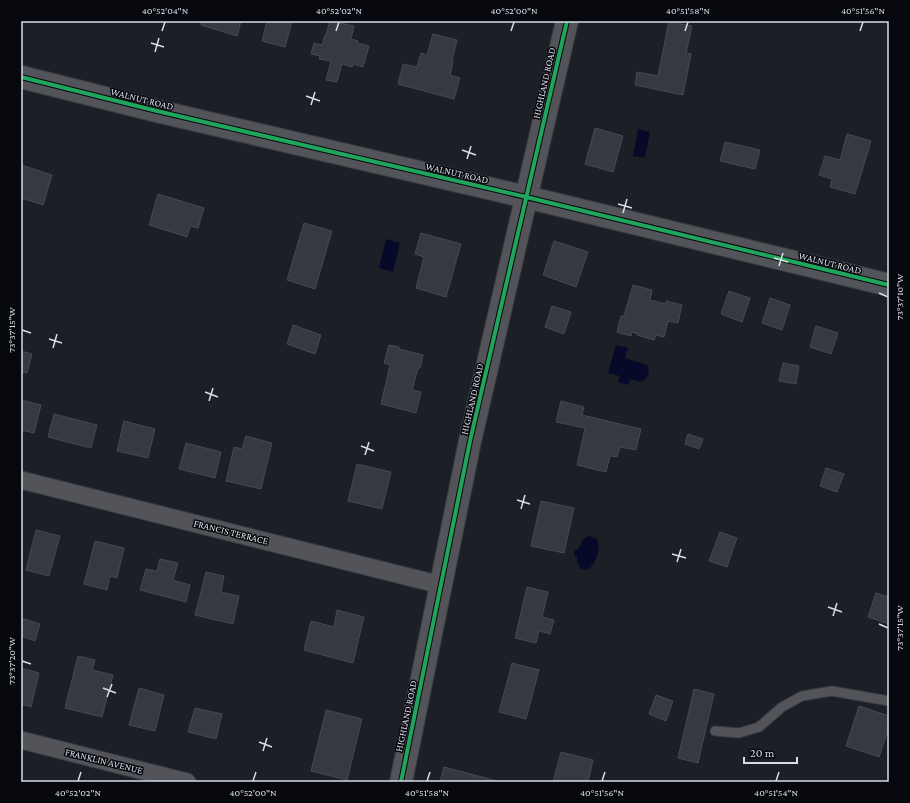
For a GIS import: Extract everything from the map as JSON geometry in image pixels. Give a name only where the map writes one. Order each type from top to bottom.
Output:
[{"type":"street","name":"HIGHLAND ROAD","points":[[401,782],[470,441],[567,21]]},
{"type":"street","name":"WALNUT ROAD","points":[[21,77],[157,111],[526,197],[889,285]]},
{"type":"street","name":"FRANCIS TERRACE","points":[[21,480],[441,585]]},
{"type":"street","name":"FRANKLIN AVENUE","points":[[21,740],[187,782]]},
{"type":"lane","points":[[715,732],[739,733],[759,728],[782,707],[802,696],[832,691],[889,701]]},
{"type":"water","points":[[638,129],[650,132],[645,158],[633,156]]},
{"type":"water","points":[[386,239],[400,243],[393,272],[379,268]]},
{"type":"water","points":[[616,345],[628,348],[625,358],[647,365],[649,371],[646,379],[640,382],[630,379],[628,385],[618,382],[620,376],[608,373]]},
{"type":"water","points":[[589,536],[597,539],[599,545],[597,557],[594,563],[589,569],[584,570],[578,565],[577,557],[575,556],[574,552],[579,548],[583,539]]},
{"type":"building","points":[[202,21],[241,21],[237,36],[201,25]]},
{"type":"building","points":[[267,21],[292,21],[285,47],[262,41]]},
{"type":"building","points":[[330,21],[341,21],[340,23],[354,26],[351,39],[369,46],[363,67],[353,64],[352,67],[342,64],[337,82],[326,80],[331,61],[319,59],[320,56],[311,54],[314,43],[322,45]]},
{"type":"building","points":[[669,21],[681,21],[680,24],[692,26],[686,53],[691,54],[683,95],[635,85],[637,72],[658,76]]},
{"type":"building","points":[[433,34],[457,40],[450,75],[460,78],[454,99],[398,84],[403,64],[417,67],[421,53],[427,55]]},
{"type":"building","points":[[595,128],[623,136],[613,172],[585,164]]},
{"type":"building","points":[[847,134],[871,141],[855,194],[830,187],[832,179],[819,175],[825,156],[840,160]]},
{"type":"building","points":[[725,142],[760,150],[755,169],[720,161]]},
{"type":"building","points":[[21,165],[52,175],[43,205],[21,198]]},
{"type":"building","points":[[158,194],[204,208],[198,228],[190,226],[187,237],[149,225]]},
{"type":"building","points":[[304,223],[332,231],[315,289],[287,280]]},
{"type":"building","points":[[421,233],[461,244],[446,297],[416,288],[424,257],[415,254]]},
{"type":"building","points":[[554,241],[588,252],[576,287],[543,275]]},
{"type":"building","points":[[633,285],[652,290],[650,300],[666,304],[666,301],[682,305],[678,323],[668,321],[664,337],[656,335],[654,340],[632,332],[631,336],[617,332],[621,316],[624,316]]},
{"type":"building","points":[[729,291],[750,298],[742,322],[721,314]]},
{"type":"building","points":[[770,298],[790,305],[782,330],[762,323]]},
{"type":"building","points":[[552,306],[571,312],[564,334],[545,327]]},
{"type":"building","points":[[293,325],[321,335],[315,354],[287,344]]},
{"type":"building","points":[[816,326],[838,333],[831,354],[810,347]]},
{"type":"building","points":[[389,345],[423,355],[412,390],[421,392],[416,413],[381,404],[390,365],[384,363]]},
{"type":"building","points":[[21,351],[32,354],[27,373],[21,372]]},
{"type":"building","points":[[783,363],[799,366],[796,384],[779,381]]},
{"type":"building","points":[[21,400],[41,405],[34,433],[21,430]]},
{"type":"building","points":[[561,401],[584,407],[582,415],[641,429],[636,450],[620,447],[617,457],[610,456],[606,472],[577,465],[585,428],[556,422]]},
{"type":"building","points":[[54,414],[97,425],[91,448],[48,437]]},
{"type":"building","points":[[124,421],[155,429],[148,458],[117,451]]},
{"type":"building","points":[[688,434],[703,439],[699,449],[685,444]]},
{"type":"building","points":[[246,436],[272,443],[261,489],[226,481],[234,447],[242,449]]},
{"type":"building","points":[[186,443],[221,452],[215,478],[179,469]]},
{"type":"building","points":[[357,464],[391,472],[382,509],[348,501]]},
{"type":"building","points":[[826,468],[844,474],[837,492],[820,486]]},
{"type":"building","points":[[541,501],[574,508],[564,553],[531,546]]},
{"type":"building","points":[[36,530],[60,536],[49,576],[26,570]]},
{"type":"building","points":[[720,532],[737,538],[727,567],[709,561]]},
{"type":"building","points":[[95,541],[124,548],[117,578],[110,576],[107,590],[84,584]]},
{"type":"building","points":[[160,559],[178,563],[173,580],[190,585],[186,602],[140,590],[146,569],[157,571]]},
{"type":"building","points":[[206,572],[224,576],[221,592],[239,596],[233,624],[195,615]]},
{"type":"building","points":[[527,587],[548,592],[542,617],[554,620],[550,634],[539,631],[536,643],[515,638]]},
{"type":"building","points":[[876,593],[889,597],[889,624],[868,617]]},
{"type":"building","points":[[337,610],[364,617],[353,663],[304,650],[311,621],[334,627]]},
{"type":"building","points":[[21,618],[40,624],[35,641],[21,636]]},
{"type":"building","points":[[78,656],[95,660],[92,670],[113,675],[102,717],[65,708]]},
{"type":"building","points":[[512,663],[539,670],[526,719],[499,712]]},
{"type":"building","points":[[21,668],[39,673],[31,707],[21,704]]},
{"type":"building","points":[[139,688],[164,695],[155,731],[129,725]]},
{"type":"building","points":[[694,689],[714,694],[698,763],[678,758]]},
{"type":"building","points":[[656,695],[673,701],[666,721],[649,714]]},
{"type":"building","points":[[859,706],[889,716],[889,727],[879,757],[846,746]]},
{"type":"building","points":[[195,708],[222,714],[216,739],[188,732]]},
{"type":"building","points":[[326,710],[362,719],[347,780],[311,771]]},
{"type":"building","points":[[561,752],[593,760],[588,782],[553,782]]},
{"type":"building","points":[[444,767],[501,782],[440,782]]},
{"type":"cycle path","points":[[401,782],[470,441],[567,21]]},
{"type":"cycle path","points":[[21,77],[157,111],[526,197],[889,285]]}]
